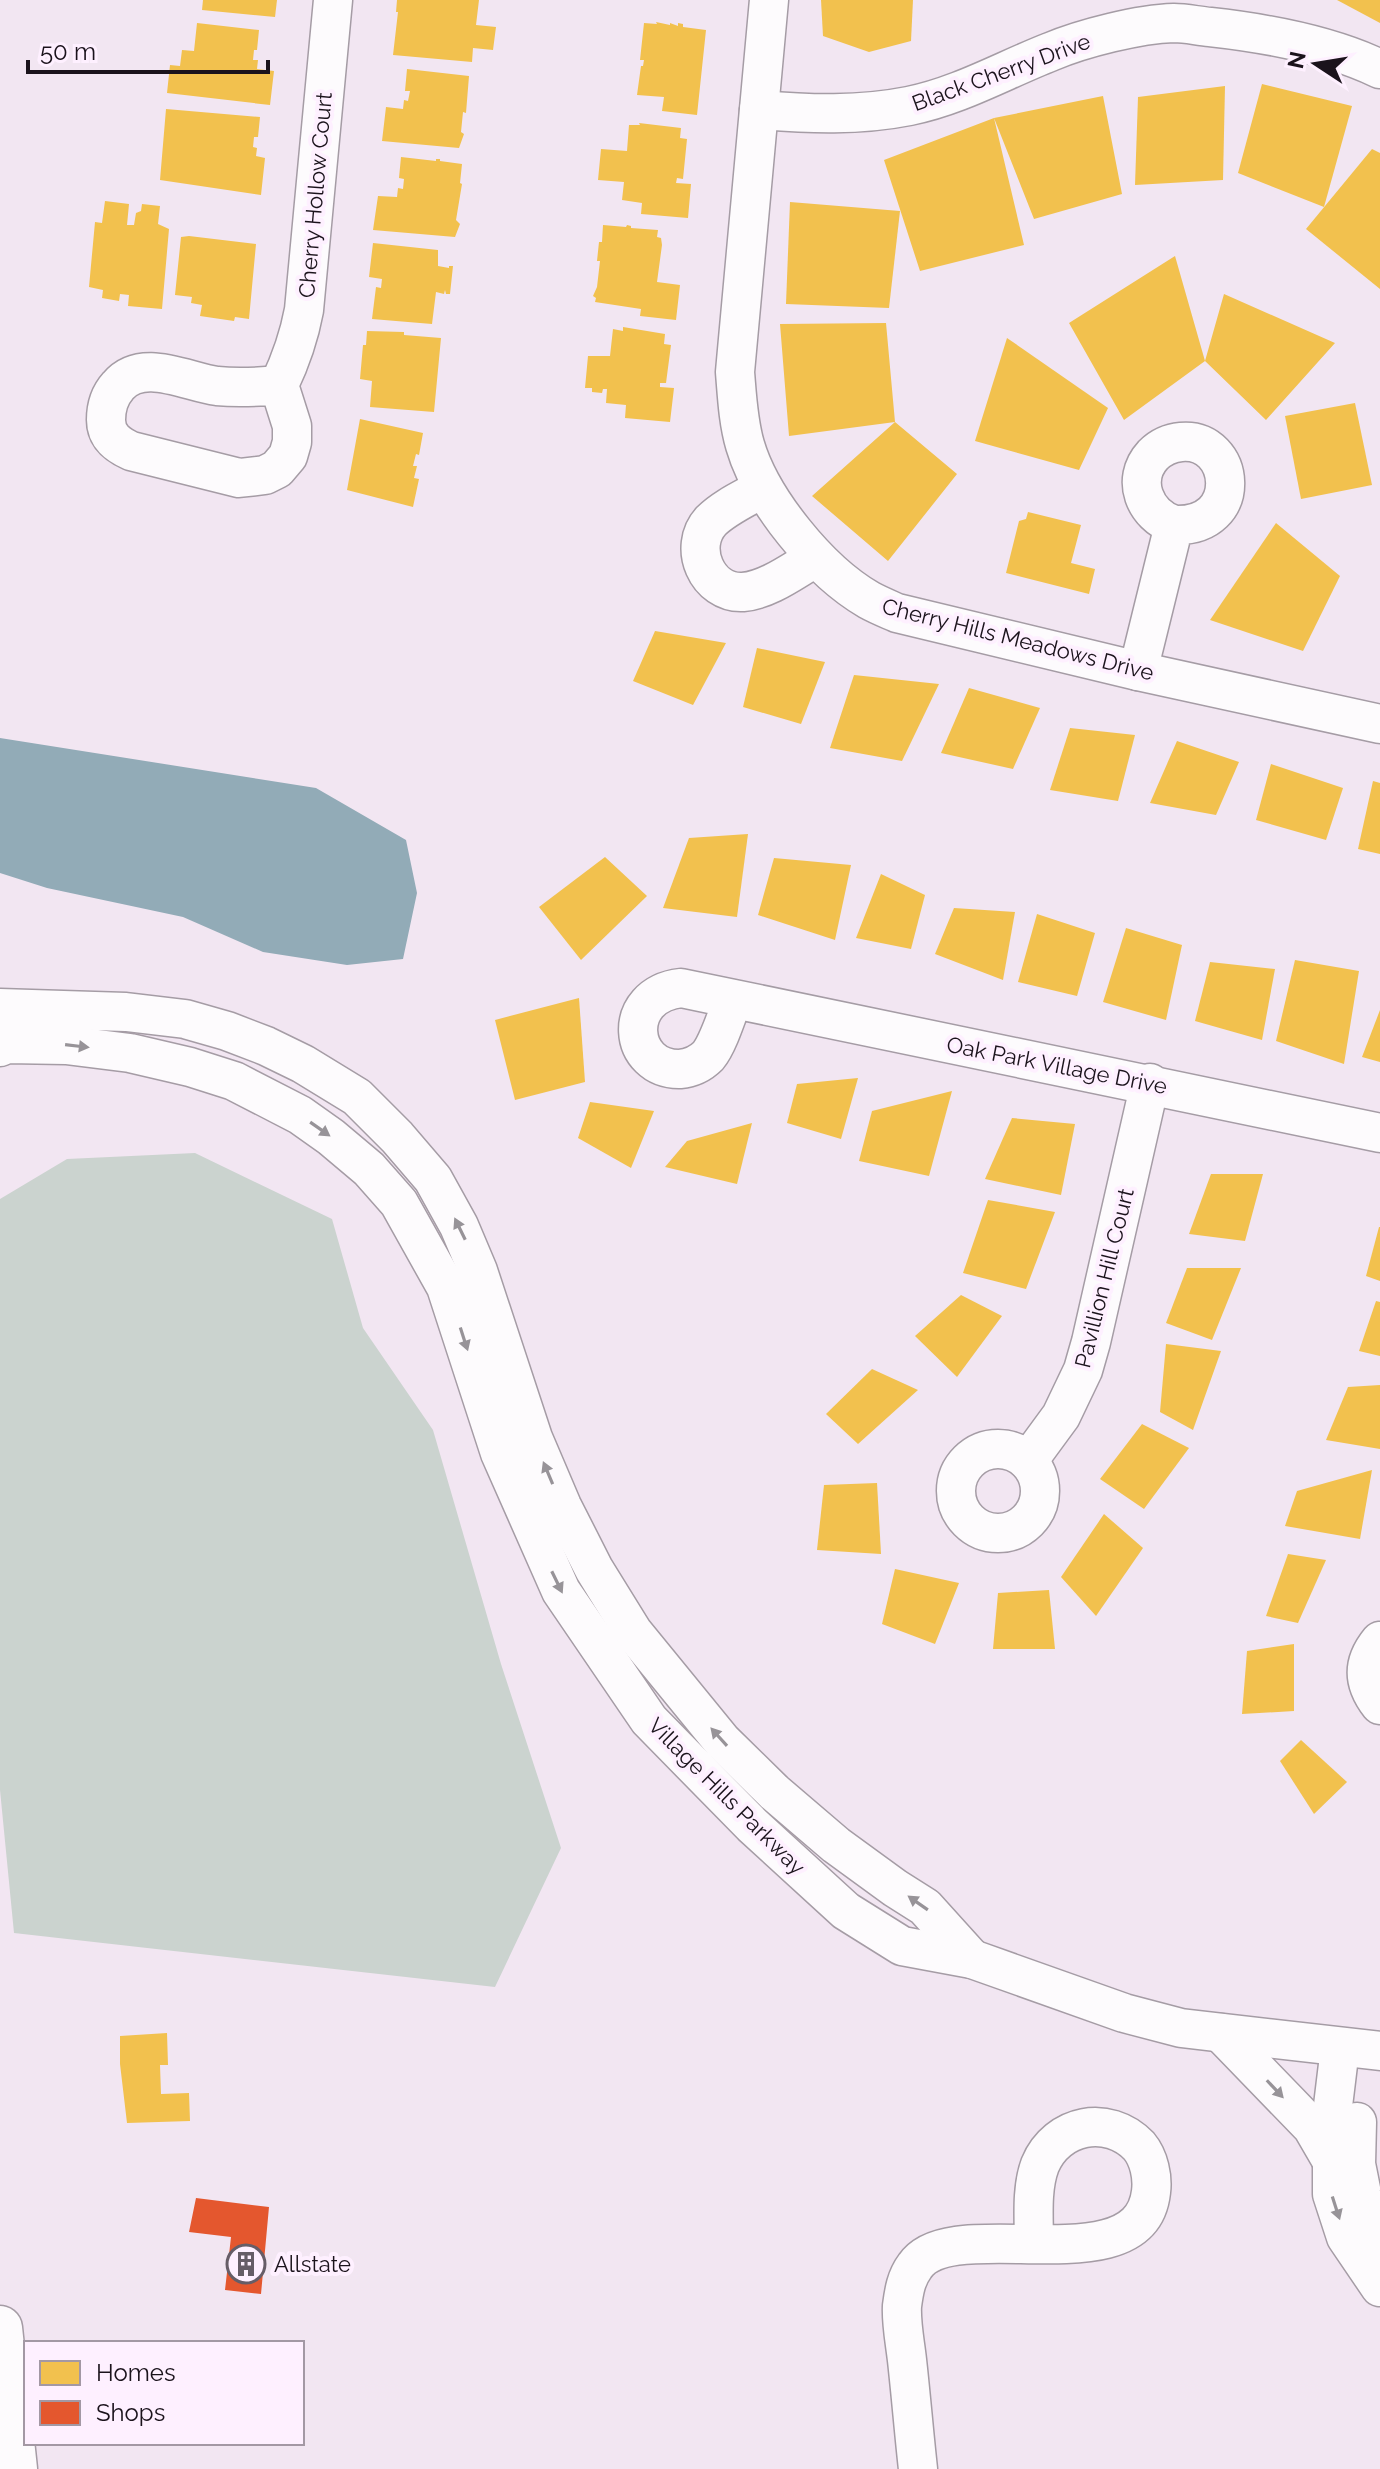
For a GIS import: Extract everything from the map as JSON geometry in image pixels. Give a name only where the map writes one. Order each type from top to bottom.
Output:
[{"type":"street","name":"Cherry Hollow Court","points":[[279,385],[300,334],[304,310],[333,0]]},
{"type":"street","name":"Cherry Hills Meadows Drive","points":[[769,0],[735,372],[738,411],[745,445],[763,488],[815,558],[867,599],[897,613],[1138,671],[1380,724]]},
{"type":"street","name":"Black Cherry Drive","points":[[759,110],[844,113],[911,105],[957,92],[1053,50],[1116,32],[1173,23],[1236,30],[1295,42],[1356,57],[1380,69]]},
{"type":"street","points":[[144,372],[232,387],[279,385],[292,426],[292,442],[288,456],[277,469],[253,478],[239,478],[131,451],[118,445],[106,426],[108,401],[124,379],[144,372]]},
{"type":"street","points":[[763,488],[710,523],[702,536],[700,550],[705,570],[715,582],[742,592],[762,588],[815,558]]},
{"type":"street","points":[[1138,671],[1174,525]]},
{"type":"street","name":"Oak Park Village Drive","points":[[733,999],[1380,1133]]},
{"type":"street","name":"Village Hills Parkway","points":[[0,1008],[126,1012],[185,1019],[227,1031],[303,1064],[357,1097],[397,1137],[433,1179],[459,1226],[463,1281],[500,1453],[561,1591],[649,1720],[752,1825],[846,1911],[902,1946],[972,1959],[1124,2013],[1181,2028],[1362,2049]]},
{"type":"street","name":"Village Hills Parkway","points":[[0,1047],[7,1044],[66,1045],[130,1053],[234,1081],[300,1115],[369,1169],[463,1281]]},
{"type":"street","name":"Pavillion Hill Court","points":[[1028,1461],[1061,1416],[1083,1370],[1150,1083]]},
{"type":"street","points":[[1380,1641],[1371,1653],[1366,1679],[1380,1705]]},
{"type":"street","points":[[1221,2033],[1312,2127],[1330,2158]]},
{"type":"street","points":[[1362,2049],[1332,2114],[1332,2194],[1346,2237],[1380,2287]]},
{"type":"street","points":[[1362,2049],[1356,2164],[1362,2194],[1380,2244]]},
{"type":"street","points":[[918,2469],[902,2310],[905,2283],[917,2262],[935,2250],[959,2246],[1034,2244]]},
{"type":"street","points":[[0,2328],[15,2469]]},
{"type":"shaded area","points":[[195,1153],[332,1219],[363,1328],[433,1430],[501,1664],[561,1848],[495,1987],[14,1933],[0,1790],[0,1199],[67,1159]]},
{"type":"water","points":[[0,738],[316,788],[406,840],[417,893],[403,959],[347,965],[263,952],[183,917],[47,888],[0,873]]},
{"type":"building: Homes","points":[[203,0],[277,0],[275,17],[202,10]]},
{"type":"building: Homes","points":[[397,0],[479,0],[476,25],[496,27],[493,50],[473,48],[472,62],[393,55]]},
{"type":"building: Homes","points":[[821,0],[913,0],[911,41],[869,52],[823,36]]},
{"type":"building: Homes","points":[[1337,0],[1380,0],[1380,23]]},
{"type":"building: Homes","points":[[197,23],[259,30],[253,60],[258,60],[257,69],[274,71],[270,105],[167,93],[170,65],[180,66],[182,50],[194,51]]},
{"type":"building: Homes","points":[[644,23],[678,26],[678,23],[683,27],[706,30],[697,115],[662,111],[664,97],[637,95],[644,60],[640,60]]},
{"type":"building: Homes","points":[[407,69],[469,76],[461,132],[464,134],[459,148],[382,141],[386,107],[403,109],[404,100],[408,101],[410,91],[405,91]]},
{"type":"building: Homes","points":[[1262,84],[1352,106],[1324,207],[1238,173]]},
{"type":"building: Homes","points":[[1225,86],[1223,180],[1135,185],[1138,97]]},
{"type":"building: Homes","points":[[1103,96],[1122,194],[1034,219],[994,118]]},
{"type":"building: Homes","points":[[166,109],[260,117],[258,137],[254,137],[253,147],[257,148],[256,156],[265,158],[261,195],[160,180]]},
{"type":"building: Homes","points":[[994,118],[1024,245],[920,271],[884,160]]},
{"type":"building: Homes","points":[[639,123],[681,128],[680,138],[687,139],[683,179],[677,178],[676,183],[691,184],[688,218],[641,214],[642,203],[622,200],[624,182],[598,180],[601,149],[627,151],[629,125]]},
{"type":"building: Homes","points":[[1372,149],[1380,153],[1380,289],[1306,229]]},
{"type":"building: Homes","points":[[401,157],[440,159],[462,164],[456,220],[460,224],[455,237],[373,230],[378,196],[397,197],[398,188],[403,189],[404,179],[399,178]]},
{"type":"building: Homes","points":[[105,201],[129,204],[127,225],[134,225],[136,213],[141,211],[142,204],[160,206],[158,224],[169,229],[162,309],[128,306],[129,295],[120,294],[119,301],[102,298],[103,290],[89,287],[95,222],[102,223]]},
{"type":"building: Homes","points":[[790,202],[900,211],[889,308],[786,304]]},
{"type":"building: Homes","points":[[603,225],[658,230],[657,237],[661,238],[662,245],[657,282],[680,285],[676,320],[640,316],[641,309],[595,302],[593,296],[597,287],[600,261],[597,261]]},
{"type":"building: Homes","points":[[181,237],[256,244],[249,319],[235,317],[234,321],[200,316],[202,305],[191,303],[192,297],[175,295]]},
{"type":"building: Homes","points":[[373,243],[438,250],[438,266],[453,266],[450,294],[446,294],[445,290],[444,294],[436,292],[432,324],[372,319],[376,287],[381,288],[382,279],[369,277]]},
{"type":"building: Homes","points":[[1175,256],[1205,361],[1124,420],[1069,323]]},
{"type":"building: Homes","points":[[1224,294],[1335,343],[1266,420],[1205,361]]},
{"type":"building: Homes","points":[[886,323],[895,422],[789,436],[780,324]]},
{"type":"building: Homes","points":[[623,327],[665,334],[664,344],[671,345],[666,383],[660,383],[660,387],[674,388],[670,422],[625,418],[626,405],[606,403],[607,389],[603,389],[602,393],[585,388],[588,356],[610,356],[613,329],[623,331]]},
{"type":"building: Homes","points":[[367,331],[404,332],[404,335],[441,338],[434,412],[370,407],[372,381],[360,379]]},
{"type":"building: Homes","points":[[1007,338],[1108,408],[1079,470],[975,441]]},
{"type":"building: Homes","points":[[1355,403],[1372,485],[1301,499],[1285,416]]},
{"type":"building: Homes","points":[[360,419],[423,433],[419,455],[416,454],[413,466],[417,466],[414,478],[419,479],[413,507],[347,490]]},
{"type":"building: Homes","points":[[895,422],[957,474],[888,561],[812,496]]},
{"type":"building: Homes","points":[[1028,512],[1081,525],[1071,563],[1095,569],[1089,594],[1006,573],[1019,521],[1026,519]]},
{"type":"building: Homes","points":[[1276,523],[1340,576],[1303,651],[1210,620]]},
{"type":"building: Homes","points":[[655,631],[726,643],[693,705],[633,681]]},
{"type":"building: Homes","points":[[757,648],[825,662],[801,724],[743,707]]},
{"type":"building: Homes","points":[[854,675],[939,684],[902,761],[830,748]]},
{"type":"building: Homes","points":[[969,688],[1040,708],[1013,769],[941,753]]},
{"type":"building: Homes","points":[[1070,728],[1135,735],[1118,801],[1050,790]]},
{"type":"building: Homes","points":[[1177,741],[1239,762],[1216,815],[1150,803]]},
{"type":"building: Homes","points":[[1271,764],[1343,788],[1326,840],[1256,820]]},
{"type":"building: Homes","points":[[1373,781],[1380,783],[1380,854],[1358,849]]},
{"type":"building: Homes","points":[[748,834],[737,917],[663,908],[689,838]]},
{"type":"building: Homes","points":[[605,857],[647,896],[581,960],[539,907]]},
{"type":"building: Homes","points":[[774,858],[851,865],[835,940],[758,915]]},
{"type":"building: Homes","points":[[881,874],[925,895],[911,949],[856,938]]},
{"type":"building: Homes","points":[[954,908],[1015,912],[1003,980],[935,954]]},
{"type":"building: Homes","points":[[1037,914],[1095,933],[1077,996],[1018,982]]},
{"type":"building: Homes","points":[[1126,928],[1182,945],[1166,1020],[1103,1002]]},
{"type":"building: Homes","points":[[1295,960],[1359,971],[1344,1064],[1276,1041]]},
{"type":"building: Homes","points":[[1210,962],[1275,969],[1262,1040],[1195,1021]]},
{"type":"building: Homes","points":[[579,998],[585,1082],[515,1100],[495,1020]]},
{"type":"building: Homes","points":[[1380,1010],[1380,1062],[1362,1057]]},
{"type":"building: Homes","points":[[858,1078],[841,1139],[787,1123],[797,1084]]},
{"type":"building: Homes","points":[[952,1091],[929,1176],[859,1161],[872,1111]]},
{"type":"building: Homes","points":[[590,1102],[654,1111],[631,1168],[578,1138]]},
{"type":"building: Homes","points":[[1012,1118],[1075,1124],[1061,1195],[985,1179]]},
{"type":"building: Homes","points":[[752,1123],[737,1184],[665,1167],[687,1141]]},
{"type":"building: Homes","points":[[1211,1174],[1263,1174],[1245,1241],[1189,1234]]},
{"type":"building: Homes","points":[[988,1200],[1055,1212],[1026,1289],[963,1273]]},
{"type":"building: Homes","points":[[1380,1227],[1380,1281],[1366,1276]]},
{"type":"building: Homes","points":[[1187,1268],[1241,1268],[1212,1340],[1166,1323]]},
{"type":"building: Homes","points":[[961,1295],[1002,1316],[957,1377],[915,1336]]},
{"type":"building: Homes","points":[[1376,1301],[1380,1302],[1380,1356],[1359,1351]]},
{"type":"building: Homes","points":[[1166,1344],[1221,1351],[1193,1430],[1160,1412]]},
{"type":"building: Homes","points":[[872,1369],[918,1390],[858,1444],[826,1414]]},
{"type":"building: Homes","points":[[1380,1385],[1380,1449],[1326,1440],[1348,1387]]},
{"type":"building: Homes","points":[[1142,1424],[1189,1448],[1144,1509],[1100,1479]]},
{"type":"building: Homes","points":[[1372,1470],[1360,1539],[1285,1526],[1297,1491]]},
{"type":"building: Homes","points":[[877,1483],[881,1554],[817,1550],[824,1485]]},
{"type":"building: Homes","points":[[1104,1514],[1143,1548],[1096,1616],[1061,1577]]},
{"type":"building: Homes","points":[[1288,1554],[1326,1560],[1298,1623],[1266,1616]]},
{"type":"building: Homes","points":[[895,1569],[959,1583],[935,1644],[882,1624]]},
{"type":"building: Homes","points":[[1049,1590],[1055,1649],[993,1649],[998,1593]]},
{"type":"building: Homes","points":[[1294,1644],[1294,1711],[1242,1714],[1247,1651]]},
{"type":"building: Homes","points":[[1301,1740],[1347,1782],[1314,1814],[1280,1761]]},
{"type":"building: Homes","points":[[167,2033],[168,2065],[160,2065],[161,2094],[189,2093],[190,2121],[127,2123],[120,2036]]},
{"type":"building: Shops","name":"Allstate","points":[[196,2198],[269,2207],[261,2294],[225,2290],[231,2237],[189,2232]]},
{"type":"place","name":"Allstate","points":[[246,2264]]}]
